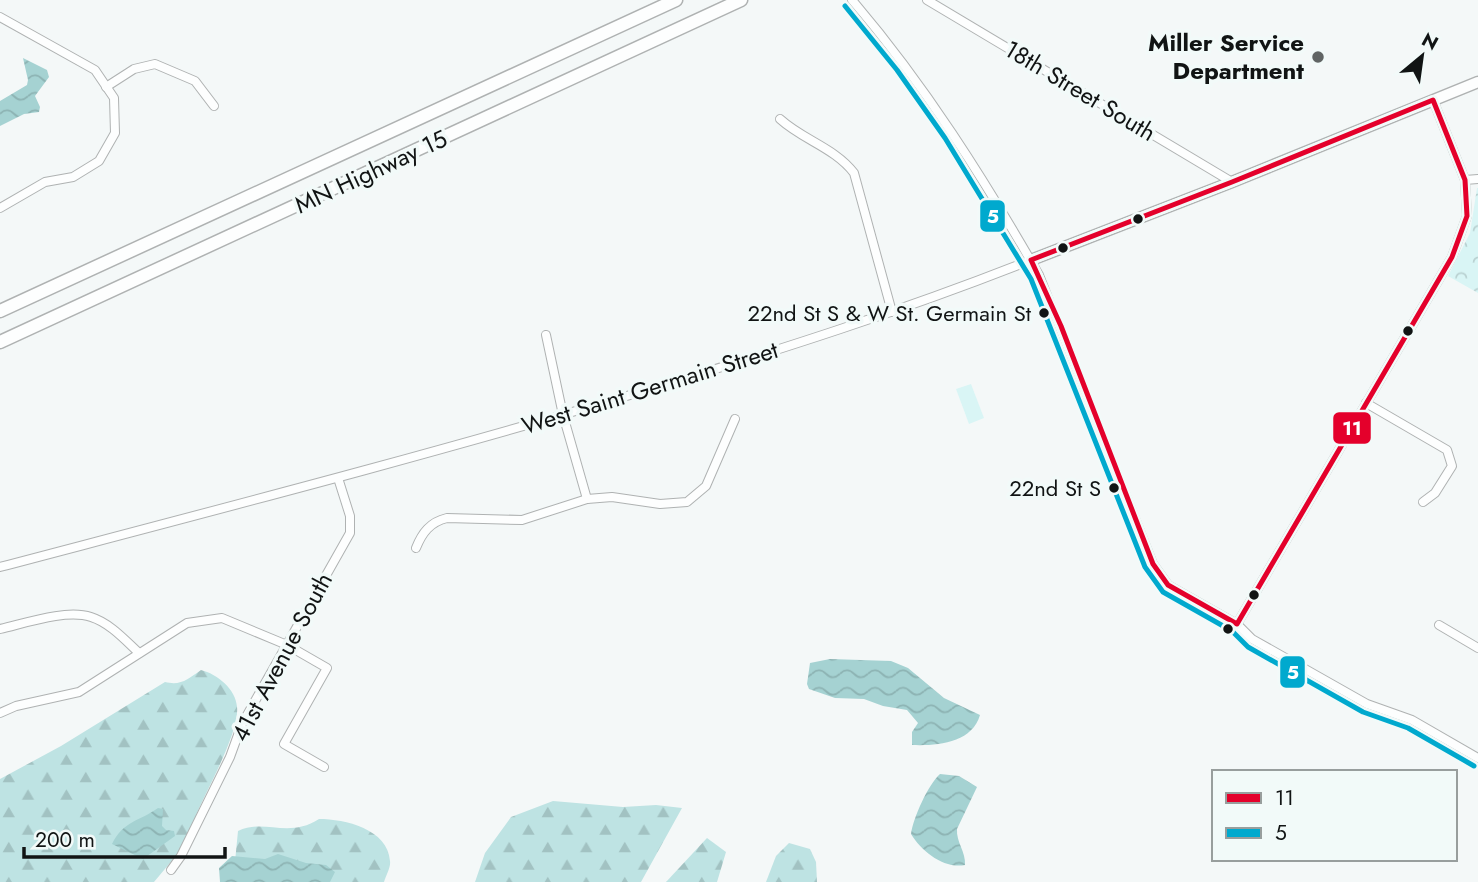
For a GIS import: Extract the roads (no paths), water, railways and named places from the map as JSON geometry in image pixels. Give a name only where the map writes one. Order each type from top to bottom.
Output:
[{"type":"highway","name":"MN Highway 15","points":[[0,311],[676,0]]},
{"type":"highway","name":"MN Highway 15","points":[[0,342],[741,0]]},
{"type":"main road","name":"West Saint Germain Street","points":[[1031,260],[1233,183],[1478,82]]},
{"type":"street","points":[[852,0],[887,41],[929,98],[1031,260],[1061,326],[1153,564],[1168,584],[1237,624],[1252,639],[1367,704],[1412,720],[1478,758]]},
{"type":"street","name":"18th Street South","points":[[927,0],[1233,183]]},
{"type":"street","points":[[0,17],[95,70],[114,99],[115,133],[99,161],[73,177],[45,182],[0,208]]},
{"type":"street","points":[[106,87],[134,69],[155,64],[195,81],[214,106]]},
{"type":"street","points":[[1237,624],[1452,257],[1467,216],[1465,180],[1433,100]]},
{"type":"street","points":[[780,119],[844,160],[854,173],[892,312]]},
{"type":"street","points":[[1465,180],[1478,179]]},
{"type":"street","name":"West Saint Germain Street","points":[[0,567],[338,478],[714,370],[932,299],[1031,260]]},
{"type":"street","points":[[546,335],[562,415],[587,499]]},
{"type":"street","points":[[1366,403],[1447,450],[1452,466],[1435,493],[1423,502]]},
{"type":"street","points":[[415,548],[422,534],[436,520],[447,517],[522,520],[587,499],[612,497],[660,504],[687,502],[706,486],[735,419]]},
{"type":"street","name":"41st Avenue South","points":[[171,870],[181,856],[230,757],[242,724],[350,533],[349,516],[338,478]]},
{"type":"street","points":[[0,629],[61,615],[91,617],[114,630],[139,653]]},
{"type":"street","points":[[0,713],[16,706],[79,692],[187,623],[222,618],[287,645],[327,668],[284,744],[324,767]]},
{"type":"street","points":[[1439,625],[1478,648]]},
{"type":"water","points":[[23,58],[47,70],[49,77],[35,96],[40,107],[39,112],[24,114],[0,126],[0,101],[27,85]]},
{"type":"water","points":[[830,659],[891,661],[908,668],[944,698],[980,715],[970,732],[962,737],[932,745],[912,745],[912,732],[918,723],[907,710],[864,699],[835,698],[809,689],[807,684],[810,663]]},
{"type":"water","points":[[940,774],[959,776],[977,787],[957,829],[965,865],[957,866],[934,858],[911,834],[922,802]]},
{"type":"water","points":[[158,808],[163,809],[162,826],[166,830],[174,831],[175,836],[143,859],[112,844],[121,830]]},
{"type":"water","points":[[278,854],[306,863],[326,865],[335,872],[330,882],[220,882],[219,868],[232,856],[265,859]]},
{"type":"place","name":"Miller Service Department","points":[[1318,57]]},
{"type":"place","name":"22nd St S & W St. Germain St","points":[[1044,313]]},
{"type":"place","name":"22nd St S","points":[[1114,488]]}]
